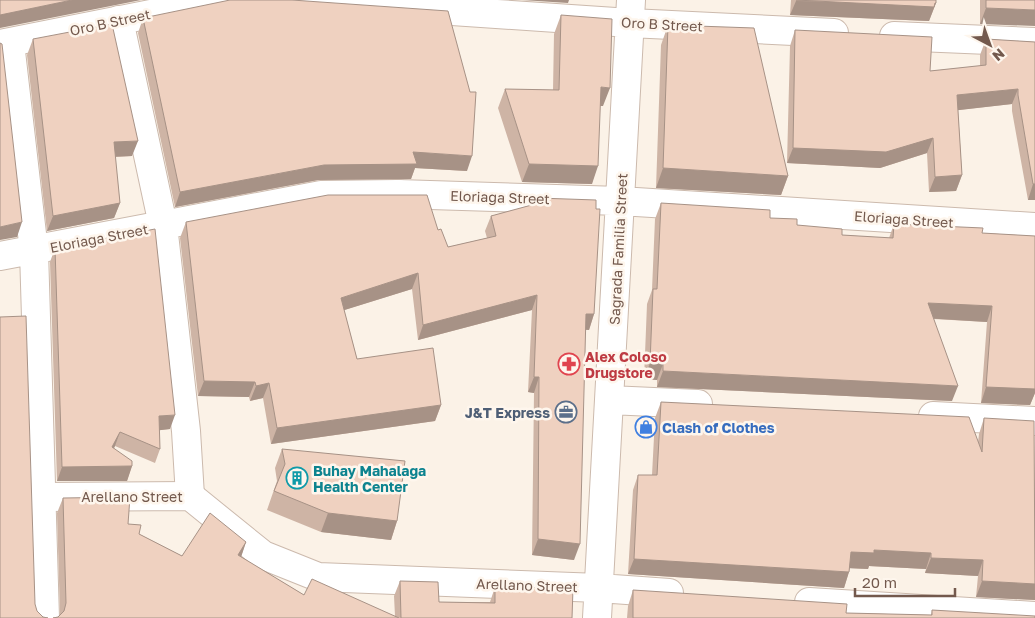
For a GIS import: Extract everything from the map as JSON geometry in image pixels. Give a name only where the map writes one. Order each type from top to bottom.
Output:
[{"type":"street","name":"Oro B Street","points":[[5,44],[220,0]]},
{"type":"street","name":"Oro B Street","points":[[290,0],[631,11],[862,34],[1035,42]]},
{"type":"street","name":"Sagrada Familia Street","points":[[597,618],[631,11]]},
{"type":"street","points":[[119,20],[163,225],[190,496]]},
{"type":"street","points":[[5,44],[34,251],[43,496],[45,618]]},
{"type":"street","name":"Eloriaga Street","points":[[0,256],[321,195],[398,194],[620,201],[1035,227]]},
{"type":"street","points":[[609,400],[718,405]]},
{"type":"street","points":[[906,415],[1035,421]]},
{"type":"street","name":"Arellano Street","points":[[43,496],[190,496],[263,555],[318,577],[599,588],[698,594]]},
{"type":"street","points":[[787,600],[1035,616]]},
{"type":"building","points":[[0,0],[72,0],[0,15]]},
{"type":"building","points":[[230,0],[292,0],[448,11],[470,92],[476,92],[472,156],[413,152],[417,164],[324,165],[180,192],[143,18]]},
{"type":"building","points":[[796,0],[936,0],[936,3],[934,7]]},
{"type":"building","points":[[986,0],[1035,0],[1035,10],[986,8]]},
{"type":"building","points":[[561,15],[612,19],[610,88],[601,87],[598,166],[529,164],[505,89],[559,90]]},
{"type":"building","points":[[112,24],[138,141],[114,142],[120,203],[53,216],[33,39]]},
{"type":"building","points":[[668,25],[754,28],[788,176],[663,168]]},
{"type":"building","points":[[795,30],[932,37],[930,71],[986,65],[986,39],[1035,42],[1035,184],[1033,184],[1018,89],[957,95],[962,175],[935,177],[933,138],[886,152],[793,148]]},
{"type":"building","points":[[0,43],[2,44],[22,222],[0,227]]},
{"type":"building","points":[[328,195],[427,195],[438,230],[441,229],[448,247],[496,236],[491,216],[539,203],[538,198],[596,200],[596,209],[600,209],[594,314],[586,314],[580,544],[538,539],[539,377],[534,377],[537,295],[423,325],[418,273],[341,298],[357,359],[433,348],[441,405],[277,428],[269,383],[256,386],[255,382],[204,381],[186,222]]},
{"type":"building","points":[[661,203],[770,210],[770,218],[797,219],[797,225],[842,229],[842,235],[893,238],[894,224],[983,228],[982,233],[1035,236],[1035,389],[986,387],[992,306],[928,303],[958,386],[663,371],[663,364],[650,363],[653,289],[657,289]]},
{"type":"building","points":[[155,229],[175,415],[159,416],[160,449],[120,432],[112,447],[132,461],[132,466],[62,467],[55,248]]},
{"type":"building","points":[[26,316],[35,604],[37,611],[43,617],[48,618],[0,618],[0,317]]},
{"type":"building","points":[[661,402],[969,417],[982,452],[984,418],[1034,421],[1035,584],[982,581],[983,560],[931,558],[931,553],[874,550],[874,553],[851,552],[849,572],[634,559],[638,475],[657,475]]},
{"type":"building","points":[[282,449],[405,461],[397,521],[328,513],[274,491],[285,464]]},
{"type":"building","points":[[130,497],[128,524],[141,525],[139,534],[182,556],[210,513],[246,542],[238,555],[304,595],[312,579],[399,618],[53,618],[58,617],[64,611],[66,603],[63,498]]},
{"type":"building","points":[[400,581],[438,582],[439,602],[495,603],[495,587],[573,588],[572,618],[401,618]]},
{"type":"building","points":[[633,590],[847,604],[846,613],[932,615],[932,610],[1035,616],[1035,618],[633,618]]},
{"type":"place","name":"Alex Coloso Drugstore","points":[[569,364]]},
{"type":"place","name":"J&T Express","points":[[566,412]]},
{"type":"place","name":"Clash of Clothes","points":[[646,427]]},
{"type":"place","name":"Buhay Mahalaga Health Center","points":[[297,478]]}]
